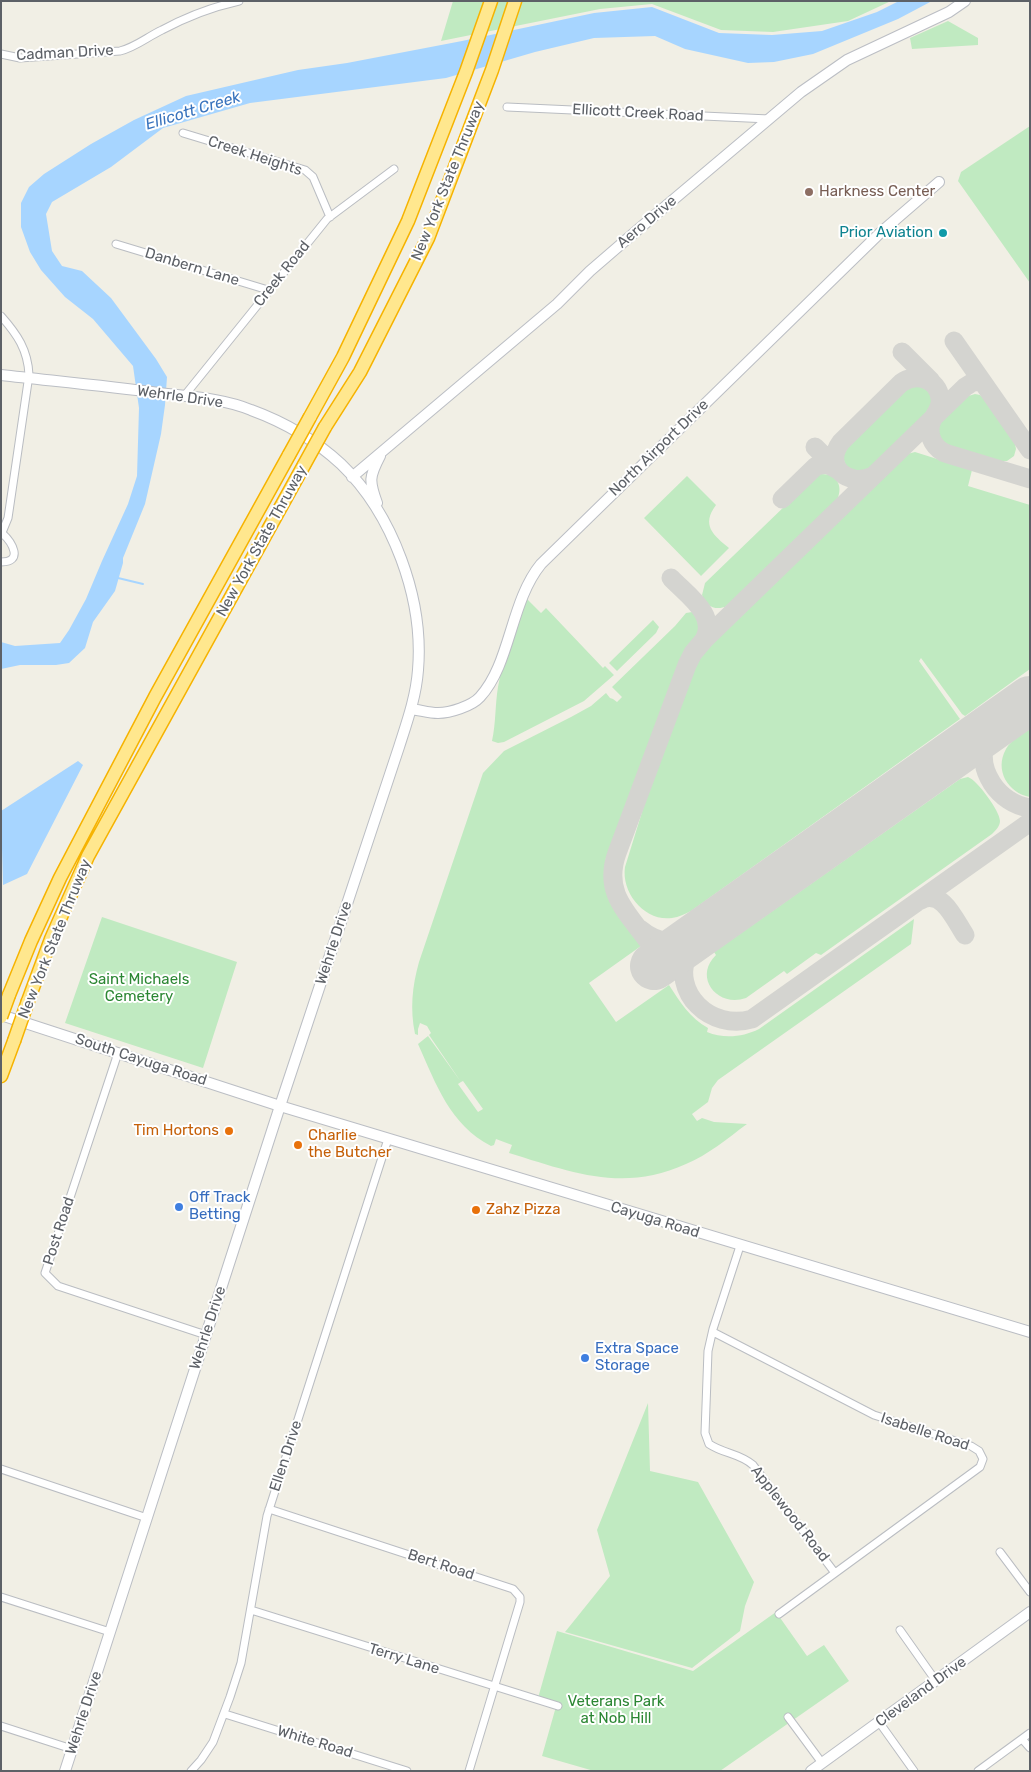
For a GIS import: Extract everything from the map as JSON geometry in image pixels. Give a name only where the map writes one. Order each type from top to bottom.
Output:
[{"type":"highway","name":"New York State Thruway","points":[[1,1016],[31,941],[60,878],[155,697],[344,357],[408,221],[482,31],[491,1]]},
{"type":"highway","name":"New York State Thruway","points":[[1,1076],[51,939],[88,856],[325,426],[360,372],[428,238],[492,70],[515,1]]},
{"type":"street","name":"Cadman Drive","points":[[1,54],[20,58],[120,51],[136,45],[182,20],[238,1]]},
{"type":"street","name":"Aero Drive","points":[[352,477],[557,304],[590,271],[801,92],[847,60],[949,12],[965,1]]},
{"type":"street","name":"Ellicott Creek Road","points":[[507,107],[769,119]]},
{"type":"street","name":"Creek Heights","points":[[183,133],[305,170],[313,177],[330,216]]},
{"type":"street","name":"Creek Road","points":[[185,396],[268,290],[330,216],[394,170]]},
{"type":"street","name":"North Airport Drive","points":[[411,709],[439,713],[459,709],[480,698],[496,673],[525,589],[534,572],[541,564],[880,234],[939,182]]},
{"type":"street","name":"Danbern Lane","points":[[116,244],[268,290]]},
{"type":"street","points":[[1,316],[21,341],[29,365],[29,378],[8,518],[2,534],[12,544],[14,554],[10,560],[1,562]]},
{"type":"street","name":"Wehrle Drive","points":[[1,375],[200,397],[250,409],[276,420],[313,442],[342,465],[383,521],[400,556],[414,599],[419,641],[418,671],[411,709],[280,1106],[65,1771]]},
{"type":"street","points":[[383,452],[371,477],[371,488],[383,521]]},
{"type":"street","name":"South Cayuga Road","points":[[1,1016],[280,1106]]},
{"type":"street","name":"Post Road","points":[[118,1053],[45,1273],[58,1286],[206,1335]]},
{"type":"street","name":"Cayuga Road","points":[[280,1106],[1030,1332]]},
{"type":"street","name":"Ellen Drive","points":[[191,1771],[202,1760],[213,1742],[241,1663],[269,1509],[388,1139]]},
{"type":"street","name":"Applewood Road","points":[[740,1246],[708,1351],[705,1433],[709,1444],[720,1451],[738,1455],[753,1465],[836,1573]]},
{"type":"street","name":"Isabelle Road","points":[[713,1332],[874,1415],[963,1442],[982,1455],[983,1459],[980,1467],[779,1614]]},
{"type":"street","points":[[1,1469],[147,1518]]},
{"type":"street","name":"Bert Road","points":[[269,1509],[513,1589],[520,1597],[469,1771]]},
{"type":"street","points":[[1000,1552],[1030,1592]]},
{"type":"street","points":[[1,1597],[110,1632]]},
{"type":"street","name":"Terry Lane","points":[[251,1610],[558,1706]]},
{"type":"street","name":"Cleveland Drive","points":[[811,1771],[1030,1612]]},
{"type":"street","points":[[900,1630],[936,1681]]},
{"type":"street","name":"White Road","points":[[224,1714],[407,1771]]},
{"type":"street","points":[[788,1717],[822,1763]]},
{"type":"street","points":[[879,1722],[914,1771]]},
{"type":"street","points":[[1,1726],[72,1749]]},
{"type":"street","points":[[978,1771],[1030,1733]]},
{"type":"street","points":[[1022,1739],[1030,1748]]},
{"type":"green space","points":[[453,1],[891,1],[848,21],[773,32],[721,30],[652,4],[600,9],[441,41]]},
{"type":"green space","points":[[948,21],[978,38],[978,45],[912,49],[910,38]]},
{"type":"green space","points":[[1030,126],[1030,283],[958,181],[961,172]]},
{"type":"green space","points":[[908,386],[923,387],[929,393],[932,401],[928,411],[868,469],[856,472],[851,470],[845,463],[844,453],[846,447]]},
{"type":"green space","points":[[975,394],[984,398],[1015,444],[1014,456],[1007,461],[998,461],[946,445],[940,438],[938,429],[941,421],[965,397]]},
{"type":"green space","points":[[915,452],[972,470],[968,486],[1030,505],[1030,669],[965,716],[921,658],[919,661],[960,719],[691,911],[675,918],[662,918],[644,910],[631,896],[625,877],[625,867],[651,783],[699,658],[705,650],[907,454]]},
{"type":"green space","points":[[820,474],[826,474],[837,481],[840,489],[837,500],[727,606],[715,608],[709,605],[702,595],[705,583]]},
{"type":"green space","points":[[687,476],[716,505],[709,518],[709,524],[718,539],[729,548],[701,576],[644,518]]},
{"type":"green space","points":[[526,598],[541,613],[546,608],[603,668],[605,666],[614,675],[584,701],[504,742],[498,743],[492,741],[500,676]]},
{"type":"green space","points":[[692,612],[700,621],[700,626],[679,664],[606,858],[604,872],[608,895],[619,915],[641,946],[589,983],[616,1022],[669,985],[681,1003],[708,1028],[707,1032],[720,1036],[733,1036],[747,1034],[759,1029],[914,919],[911,944],[718,1080],[712,1088],[708,1102],[692,1114],[697,1121],[702,1118],[714,1122],[747,1124],[702,1156],[663,1173],[619,1178],[597,1176],[554,1167],[509,1153],[512,1145],[496,1139],[494,1145],[491,1146],[465,1127],[455,1115],[438,1088],[418,1044],[428,1036],[461,1082],[429,1035],[431,1033],[427,1026],[420,1023],[418,1035],[415,1034],[412,998],[419,962],[483,773],[504,751],[591,706],[606,693],[617,702],[622,697],[612,687],[686,613]],"holes":[[[463,1081],[483,1109],[478,1112],[458,1084]]]},
{"type":"green space","points":[[653,620],[659,627],[656,633],[617,671],[609,663]]},
{"type":"green space","points":[[1030,729],[1030,797],[1022,795],[1010,786],[1005,779],[1002,765],[1008,746]]},
{"type":"green space","points":[[968,777],[982,790],[999,816],[999,825],[992,834],[821,955],[816,953],[787,974],[784,971],[746,998],[726,999],[718,995],[712,988],[708,981],[707,972],[709,964],[716,955],[714,952],[960,779]]},
{"type":"green space","name":"Saint Michaels Cemetery","points":[[102,917],[237,962],[203,1068],[65,1023]]},
{"type":"green space","points":[[648,1403],[650,1471],[698,1482],[754,1582],[745,1606],[740,1631],[692,1668],[565,1632],[610,1576],[597,1530]]},
{"type":"green space","name":"Veterans Park at Nob Hill","points":[[776,1612],[807,1656],[824,1645],[849,1681],[720,1771],[594,1771],[542,1756],[557,1703],[538,1698],[557,1631],[693,1671]]},
{"type":"water","name":"Ellicott Creek","points":[[899,1],[932,1],[898,19],[813,54],[774,62],[748,63],[685,49],[655,36],[594,38],[535,52],[446,78],[250,103],[163,128],[111,167],[52,202],[46,214],[52,251],[62,266],[82,271],[111,298],[156,359],[167,377],[165,405],[161,434],[145,504],[123,558],[115,591],[93,622],[85,648],[69,663],[20,665],[1,669],[1,642],[15,646],[60,643],[86,599],[128,504],[137,476],[139,408],[133,366],[93,319],[65,297],[41,270],[30,252],[21,227],[21,203],[29,187],[44,174],[91,144],[134,120],[186,96],[298,70],[347,63],[462,41],[594,13],[652,7],[719,33],[772,35],[822,31],[877,12]]},
{"type":"water","points":[[78,761],[83,765],[27,874],[3,885],[1,811]]},
{"type":"waterway","points":[[118,578],[143,584]]},
{"type":"taxiway","points":[[954,341],[1030,450]]},
{"type":"taxiway","points":[[902,352],[931,381]]},
{"type":"taxiway","points":[[873,476],[864,479],[847,477],[837,466],[835,459],[836,451],[841,442],[901,383],[913,378],[919,378],[931,382],[938,391],[940,398],[940,405],[930,428],[931,438],[939,449],[948,454],[1030,479]]},
{"type":"taxiway","points":[[648,941],[619,900],[615,890],[613,867],[693,653],[704,640],[965,387],[973,382],[982,381]]},
{"type":"taxiway","points":[[815,447],[837,469]]},
{"type":"taxiway","points":[[782,499],[816,466],[827,464],[838,470]]},
{"type":"taxiway","points":[[671,578],[692,598],[704,614],[707,622],[704,640]]},
{"type":"taxiway","points":[[1010,713],[989,735],[984,750],[984,762],[987,773],[999,792],[1008,800],[1030,808]]},
{"type":"taxiway","points":[[717,921],[701,935],[688,952],[684,967],[685,981],[690,994],[698,1005],[709,1014],[722,1019],[737,1021],[752,1019],[1030,822]]},
{"type":"taxiway","points":[[921,900],[929,897],[942,902],[965,935]]},
{"type":"taxiway","points":[[640,929],[648,935],[670,942],[685,939],[701,931]]},
{"type":"runway","points":[[654,966],[1030,700]]},
{"type":"place","name":"Harkness Center","points":[[809,192]]},
{"type":"place","name":"Prior Aviation","points":[[943,233]]},
{"type":"place","name":"Tim Hortons","points":[[229,1131]]},
{"type":"place","name":"Charlie the Butcher","points":[[298,1145]]},
{"type":"place","name":"Off Track Betting","points":[[179,1207]]},
{"type":"place","name":"Zahz Pizza","points":[[476,1210]]},
{"type":"place","name":"Extra Space Storage","points":[[585,1358]]}]
